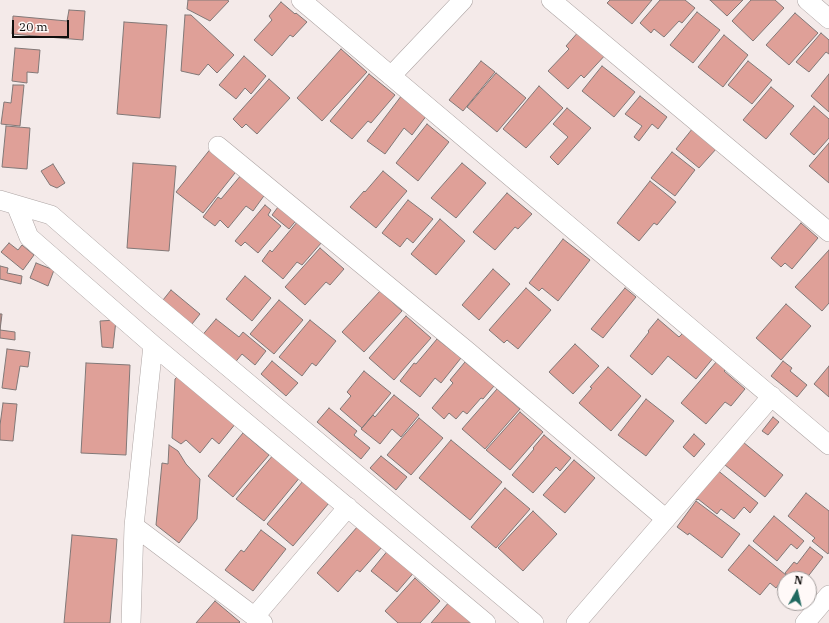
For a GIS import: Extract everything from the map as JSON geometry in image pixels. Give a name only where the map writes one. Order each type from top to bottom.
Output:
[{"type":"street","points":[[301,0],[829,445]]},
{"type":"street","points":[[391,76],[464,0]]},
{"type":"street","points":[[551,0],[829,232]]},
{"type":"street","points":[[807,0],[829,19]]},
{"type":"street","points":[[218,146],[460,345],[666,519]]},
{"type":"street","points":[[8,203],[51,215],[151,302],[534,623]]},
{"type":"street","points":[[8,203],[29,237],[153,345],[486,623]]},
{"type":"street","points":[[131,325],[151,302]]},
{"type":"street","points":[[131,623],[134,526],[153,345]]},
{"type":"street","points":[[576,623],[772,396]]},
{"type":"street","points":[[134,526],[259,620],[348,507]]},
{"type":"street","points":[[805,623],[829,596]]},
{"type":"building","points":[[188,0],[229,1],[210,21],[187,9]]},
{"type":"building","points":[[610,0],[652,0],[632,24],[607,3]]},
{"type":"building","points":[[660,0],[685,0],[695,8],[682,23],[679,21],[664,37],[654,29],[651,33],[640,23]]},
{"type":"building","points":[[710,0],[743,0],[727,16]]},
{"type":"building","points":[[751,0],[775,0],[784,8],[753,41],[732,21]]},
{"type":"building","points":[[281,2],[307,22],[293,37],[290,35],[272,56],[254,40],[272,20],[269,16]]},
{"type":"building","points":[[69,10],[85,11],[83,40],[12,34],[13,16],[67,21]]},
{"type":"building","points":[[697,12],[720,30],[693,63],[670,45]]},
{"type":"building","points":[[795,13],[818,33],[789,65],[766,45]]},
{"type":"building","points":[[185,15],[191,15],[234,55],[217,73],[208,64],[199,75],[181,71]]},
{"type":"building","points":[[124,22],[167,25],[160,118],[117,114]]},
{"type":"building","points":[[580,30],[608,52],[584,78],[581,75],[568,89],[548,71],[569,49],[566,46]]},
{"type":"building","points":[[821,33],[829,40],[829,54],[826,52],[809,72],[796,62]]},
{"type":"building","points":[[724,35],[748,55],[723,87],[698,67]]},
{"type":"building","points":[[15,48],[40,50],[38,73],[27,72],[27,83],[12,81]]},
{"type":"building","points":[[341,49],[367,72],[322,121],[297,98]]},
{"type":"building","points":[[244,56],[266,76],[251,94],[245,88],[236,99],[219,85]]},
{"type":"building","points":[[481,61],[495,72],[463,111],[449,100]]},
{"type":"building","points":[[748,61],[772,80],[752,104],[728,85]]},
{"type":"building","points":[[602,66],[635,92],[614,117],[582,91]]},
{"type":"building","points":[[496,73],[526,98],[497,132],[467,107]]},
{"type":"building","points":[[369,74],[395,95],[371,123],[368,121],[352,139],[330,121]]},
{"type":"building","points":[[829,74],[829,112],[811,96]]},
{"type":"building","points":[[269,79],[290,98],[257,134],[246,124],[242,128],[233,119]]},
{"type":"building","points":[[13,85],[24,85],[20,126],[1,124],[4,102],[11,103]]},
{"type":"building","points":[[539,86],[563,108],[526,148],[503,129]]},
{"type":"building","points":[[771,87],[794,106],[766,139],[743,120]]},
{"type":"building","points":[[402,95],[427,115],[412,135],[404,128],[385,154],[367,141]]},
{"type":"building","points":[[640,96],[667,117],[658,129],[652,124],[639,141],[634,137],[642,126],[625,114]]},
{"type":"building","points":[[814,106],[829,119],[829,138],[814,155],[790,134]]},
{"type":"building","points":[[567,108],[591,128],[558,165],[550,157],[568,137],[553,124]]},
{"type":"building","points":[[427,124],[449,142],[418,181],[396,163]]},
{"type":"building","points":[[6,126],[30,128],[27,169],[2,167]]},
{"type":"building","points":[[693,128],[717,148],[699,168],[676,149]]},
{"type":"building","points":[[829,143],[829,183],[809,166]]},
{"type":"building","points":[[212,147],[239,168],[203,213],[176,192]]},
{"type":"building","points":[[672,152],[695,170],[675,196],[651,178]]},
{"type":"building","points":[[133,163],[176,166],[169,251],[127,248]]},
{"type":"building","points":[[462,163],[486,183],[456,218],[431,198]]},
{"type":"building","points":[[53,164],[65,183],[57,188],[50,185],[41,171]]},
{"type":"building","points":[[383,171],[407,191],[376,228],[350,207]]},
{"type":"building","points":[[242,174],[266,193],[253,211],[246,206],[228,228],[220,220],[215,226],[203,217],[218,197],[221,199]]},
{"type":"building","points":[[650,181],[676,202],[657,225],[654,223],[639,241],[617,223]]},
{"type":"building","points":[[507,193],[532,214],[518,229],[515,227],[495,250],[473,232]]},
{"type":"building","points":[[408,200],[433,219],[413,243],[407,238],[400,247],[382,233]]},
{"type":"building","points":[[281,203],[299,217],[289,229],[272,215]]},
{"type":"building","points":[[265,205],[271,210],[268,215],[281,226],[258,253],[245,242],[241,246],[235,241]]},
{"type":"building","points":[[440,219],[465,241],[436,275],[411,254]]},
{"type":"building","points":[[298,221],[322,242],[302,265],[297,262],[283,279],[262,261],[270,250],[272,252]]},
{"type":"building","points":[[801,223],[818,238],[792,269],[785,263],[781,267],[771,258]]},
{"type":"building","points":[[563,239],[590,260],[558,301],[542,288],[539,291],[529,283]]},
{"type":"building","points":[[9,243],[18,250],[22,245],[34,255],[23,270],[1,252]]},
{"type":"building","points":[[320,248],[344,269],[330,285],[326,282],[305,305],[285,287]]},
{"type":"building","points":[[829,250],[829,303],[822,311],[795,287]]},
{"type":"building","points":[[36,263],[54,270],[48,286],[30,278]]},
{"type":"building","points":[[0,266],[8,268],[7,273],[22,276],[21,284],[0,279]]},
{"type":"building","points":[[493,269],[510,284],[479,320],[462,305]]},
{"type":"building","points":[[245,276],[271,298],[252,321],[226,299]]},
{"type":"building","points":[[526,288],[551,310],[518,349],[507,340],[504,343],[489,330]]},
{"type":"building","points":[[625,288],[636,297],[603,338],[591,329]]},
{"type":"building","points":[[171,290],[200,314],[188,329],[159,305]]},
{"type":"building","points":[[380,291],[402,311],[364,352],[342,332]]},
{"type":"building","points":[[279,300],[303,320],[274,354],[250,334]]},
{"type":"building","points":[[786,304],[811,326],[781,360],[756,338]]},
{"type":"building","points":[[0,314],[2,314],[0,330]]},
{"type":"building","points":[[406,316],[431,338],[394,380],[369,358]]},
{"type":"building","points":[[216,319],[239,337],[243,332],[266,351],[255,365],[242,354],[233,365],[200,338]]},
{"type":"building","points":[[658,319],[679,337],[684,332],[714,357],[696,379],[668,356],[652,375],[630,356]]},
{"type":"building","points":[[116,320],[113,348],[102,347],[100,321]]},
{"type":"building","points":[[310,320],[336,341],[316,366],[312,363],[302,376],[279,357]]},
{"type":"building","points":[[0,330],[15,332],[15,340],[0,338]]},
{"type":"building","points":[[437,339],[461,358],[441,383],[435,378],[420,397],[400,381],[414,363],[416,364]]},
{"type":"building","points":[[575,344],[599,366],[573,394],[549,372]]},
{"type":"building","points":[[7,349],[30,352],[28,367],[20,366],[16,390],[2,388]]},
{"type":"building","points":[[272,361],[298,383],[286,396],[261,374]]},
{"type":"building","points":[[717,361],[726,369],[724,371],[745,389],[731,406],[725,402],[706,424],[681,403]]},
{"type":"building","points":[[783,361],[792,368],[790,371],[807,385],[797,397],[771,376]]},
{"type":"building","points":[[465,362],[494,386],[467,414],[463,411],[456,419],[449,413],[444,419],[432,408],[453,383],[450,380]]},
{"type":"building","points":[[86,363],[130,365],[126,455],[81,453]]},
{"type":"building","points":[[829,366],[829,397],[814,384]]},
{"type":"building","points":[[608,367],[641,396],[611,431],[579,403],[592,388],[590,387]]},
{"type":"building","points":[[364,371],[391,393],[362,428],[340,409],[351,396],[347,392]]},
{"type":"building","points":[[179,375],[236,423],[219,444],[212,438],[200,453],[186,440],[181,444],[172,438],[175,379]]},
{"type":"building","points":[[497,389],[520,409],[485,449],[462,429]]},
{"type":"building","points":[[394,395],[419,415],[401,437],[392,429],[380,444],[361,429],[373,415],[375,417]]},
{"type":"building","points":[[646,399],[674,421],[646,456],[618,435]]},
{"type":"building","points":[[3,403],[17,404],[13,441],[0,440],[0,425]]},
{"type":"building","points":[[329,408],[357,431],[354,435],[370,448],[361,459],[317,422]]},
{"type":"building","points":[[520,412],[543,432],[510,470],[486,450]]},
{"type":"building","points":[[773,417],[779,422],[768,435],[762,431]]},
{"type":"building","points":[[419,418],[443,438],[411,475],[387,455]]},
{"type":"building","points":[[243,433],[269,455],[233,497],[208,476]]},
{"type":"building","points":[[694,434],[705,444],[694,457],[683,447]]},
{"type":"building","points":[[544,435],[571,458],[560,471],[556,467],[533,493],[512,475]]},
{"type":"building","points":[[451,440],[502,482],[470,520],[419,478]]},
{"type":"building","points":[[743,442],[783,475],[765,497],[725,465]]},
{"type":"building","points":[[169,445],[178,451],[186,464],[200,479],[197,519],[179,543],[156,525],[162,463],[168,464]]},
{"type":"building","points":[[274,454],[301,476],[264,521],[236,499]]},
{"type":"building","points":[[381,456],[407,477],[396,490],[370,468]]},
{"type":"building","points":[[574,460],[595,478],[565,513],[543,495]]},
{"type":"building","points":[[716,469],[758,503],[750,513],[744,507],[734,519],[721,509],[717,514],[698,499],[697,500],[693,497]]},
{"type":"building","points":[[303,481],[329,503],[293,546],[267,524]]},
{"type":"building","points":[[505,488],[530,509],[496,548],[471,527]]},
{"type":"building","points":[[806,493],[829,511],[828,554],[812,541],[815,538],[788,516]]},
{"type":"building","points":[[696,501],[740,534],[722,558],[689,533],[688,535],[677,527]]},
{"type":"building","points":[[533,511],[557,534],[523,571],[498,548]]},
{"type":"building","points":[[774,516],[804,541],[797,549],[791,544],[777,561],[753,541]]},
{"type":"building","points":[[358,526],[382,547],[360,572],[357,570],[338,592],[317,573]]},
{"type":"building","points":[[261,530],[286,549],[253,591],[225,570],[241,550],[244,552]]},
{"type":"building","points":[[72,535],[117,539],[110,623],[64,623]]},
{"type":"building","points":[[749,545],[781,571],[777,571],[776,588],[770,583],[760,595],[728,570]]},
{"type":"building","points":[[810,547],[823,557],[812,571],[787,571],[794,562],[797,564]]},
{"type":"building","points":[[389,549],[416,570],[397,592],[371,571]]},
{"type":"building","points":[[415,578],[440,601],[420,623],[398,623],[385,611]]},
{"type":"building","points":[[215,601],[240,622],[196,623]]},
{"type":"building","points":[[450,601],[473,623],[431,623]]}]
